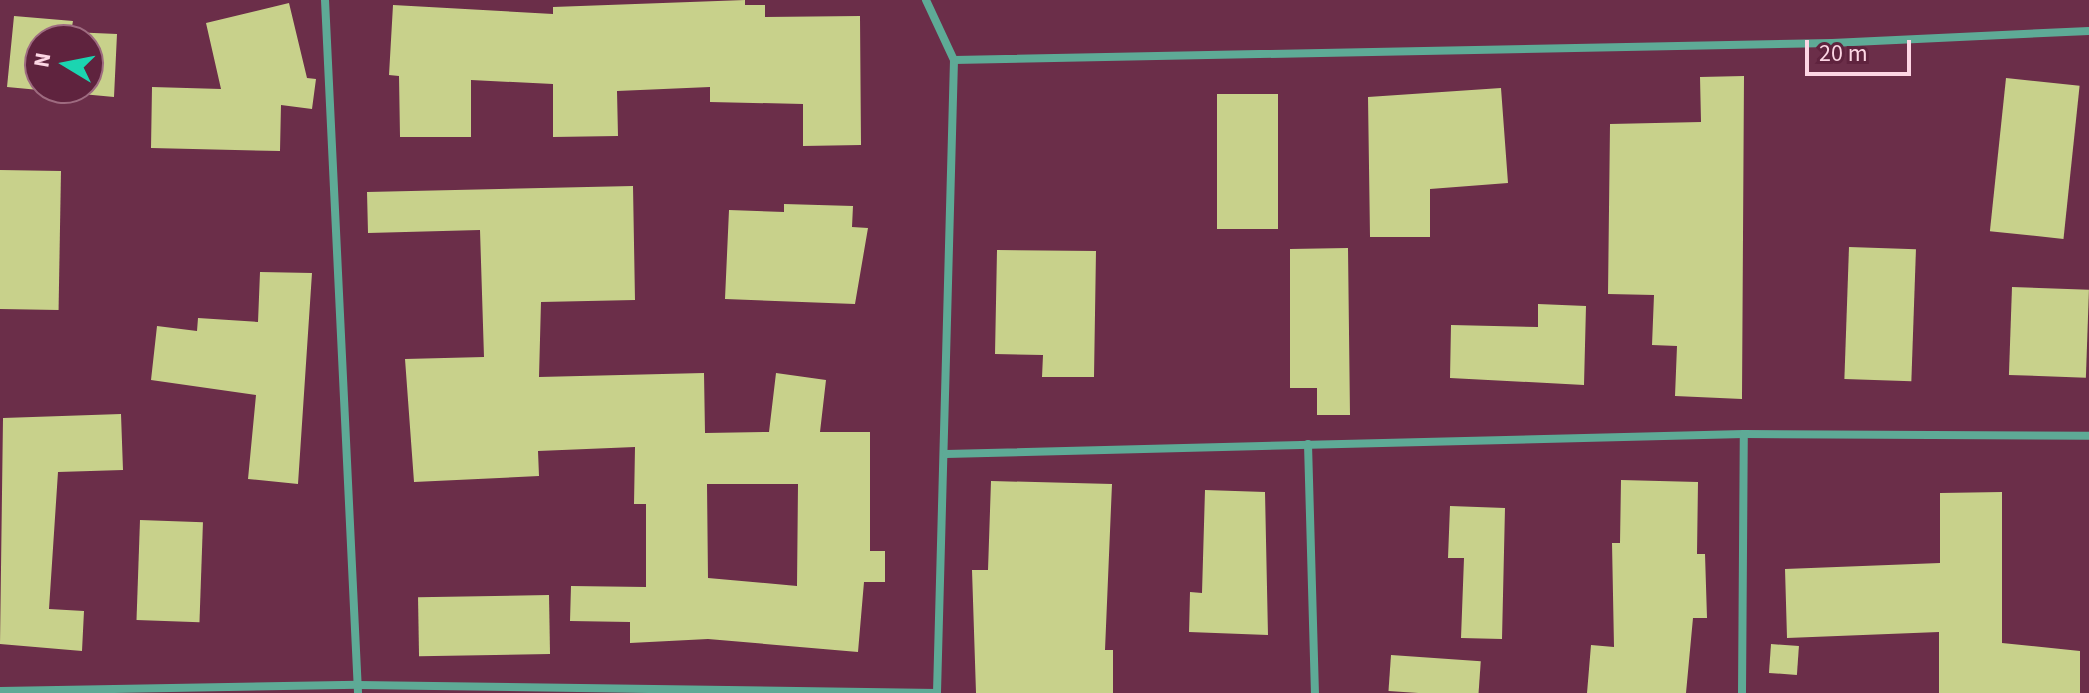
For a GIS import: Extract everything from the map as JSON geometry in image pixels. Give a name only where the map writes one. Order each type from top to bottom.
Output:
[{"type":"street","points":[[325,0],[358,689]]},
{"type":"street","points":[[0,691],[358,689],[937,693],[946,454],[954,60],[926,0]]},
{"type":"street","points":[[954,60],[1832,43],[2089,31]]},
{"type":"street","points":[[946,454],[1744,434],[2089,436]]},
{"type":"street","points":[[1742,693],[1744,434]]},
{"type":"street","points":[[1308,444],[1315,693]]},
{"type":"building","points":[[745,0],[745,5],[765,5],[765,17],[860,16],[861,145],[803,146],[803,104],[710,102],[710,87],[617,91],[618,136],[553,137],[553,84],[471,80],[471,137],[400,137],[399,76],[389,75],[393,5],[553,14],[553,7]]},
{"type":"building","points":[[289,3],[307,78],[316,79],[312,109],[281,105],[280,151],[151,148],[152,87],[221,89],[206,23]]},
{"type":"building","points":[[14,16],[73,21],[72,24],[24,24],[24,89],[7,87]]},
{"type":"building","points":[[104,33],[117,34],[114,97],[104,96]]},
{"type":"building","points":[[1744,76],[1742,399],[1675,396],[1677,346],[1652,345],[1654,295],[1608,294],[1610,124],[1701,122],[1700,77]]},
{"type":"building","points":[[2006,78],[2080,86],[2063,239],[1990,231]]},
{"type":"building","points":[[1501,88],[1508,183],[1430,189],[1430,237],[1370,237],[1368,97]]},
{"type":"building","points":[[1217,94],[1278,94],[1278,229],[1217,229]]},
{"type":"building","points":[[0,170],[61,171],[59,310],[0,309]]},
{"type":"building","points":[[633,186],[635,300],[541,302],[539,377],[704,373],[705,433],[769,432],[776,373],[826,380],[820,432],[870,432],[870,551],[885,551],[885,582],[864,582],[858,652],[708,639],[630,643],[630,622],[570,621],[571,586],[646,587],[646,504],[634,504],[635,447],[538,451],[539,476],[414,482],[405,359],[484,357],[480,230],[368,233],[367,192]],"holes":[[[707,484],[798,484],[797,586],[708,578]]]},
{"type":"building","points":[[784,204],[853,206],[852,227],[868,228],[855,304],[725,299],[729,210],[784,212]]},
{"type":"building","points":[[1849,247],[1916,249],[1911,381],[1844,379]]},
{"type":"building","points":[[1348,248],[1350,415],[1317,415],[1317,388],[1290,388],[1290,249]]},
{"type":"building","points":[[997,250],[1096,251],[1094,377],[1042,377],[1043,355],[995,354]]},
{"type":"building","points":[[260,272],[312,273],[298,484],[248,479],[256,395],[151,380],[157,326],[197,331],[198,318],[258,322]]},
{"type":"building","points":[[2012,287],[2089,290],[2086,378],[2009,375]]},
{"type":"building","points":[[1538,304],[1586,306],[1584,385],[1450,378],[1451,325],[1538,327]]},
{"type":"building","points":[[121,414],[123,470],[58,472],[49,609],[84,611],[82,651],[0,644],[3,418]]},
{"type":"building","points":[[1621,480],[1698,482],[1697,554],[1705,554],[1707,618],[1693,618],[1686,693],[1587,693],[1591,645],[1614,647],[1612,543],[1620,543]]},
{"type":"building","points":[[991,481],[1112,484],[1105,650],[1113,650],[1113,693],[976,693],[972,570],[988,570]]},
{"type":"building","points":[[1205,490],[1265,492],[1268,635],[1189,632],[1190,592],[1202,593]]},
{"type":"building","points":[[2002,492],[2002,643],[2080,651],[2080,693],[1939,693],[1939,632],[1787,638],[1785,569],[1940,563],[1940,493]]},
{"type":"building","points":[[1450,506],[1505,508],[1502,639],[1461,638],[1464,558],[1448,558]]},
{"type":"building","points":[[140,520],[203,522],[199,622],[137,620]]},
{"type":"building","points":[[549,595],[550,654],[419,656],[418,597]]},
{"type":"building","points":[[1771,644],[1799,646],[1797,675],[1769,673]]},
{"type":"building","points":[[1391,655],[1481,661],[1479,693],[1388,691]]}]
